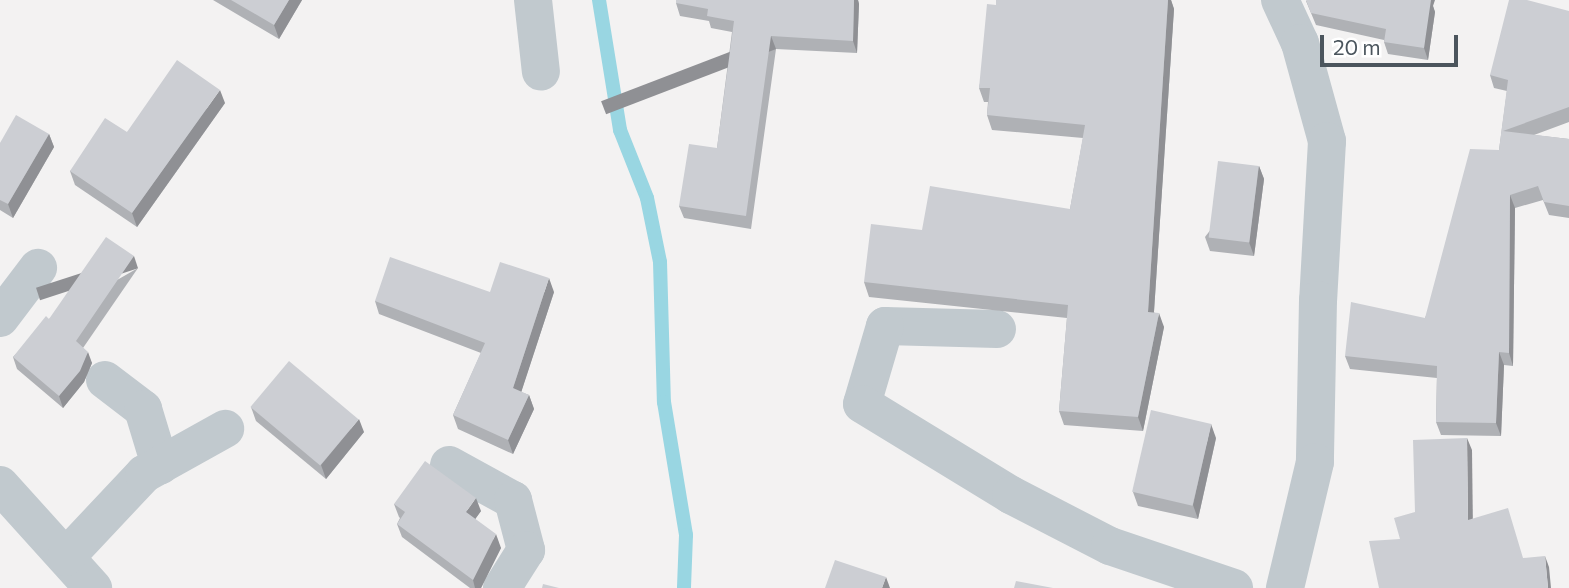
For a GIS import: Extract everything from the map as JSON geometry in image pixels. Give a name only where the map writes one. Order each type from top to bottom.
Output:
[{"type":"street","points":[[533,0],[541,72]]},
{"type":"street","points":[[1280,0],[1300,43],[1327,141],[1315,463],[1285,588]]},
{"type":"street","points":[[0,318],[38,268]]},
{"type":"street","points":[[997,329],[885,326],[862,404],[1011,495],[1110,546],[1234,588]]},
{"type":"street","points":[[105,380],[143,409],[160,465]]},
{"type":"street","points":[[66,557],[144,474],[225,429]]},
{"type":"street","points":[[449,465],[513,500],[526,550],[502,588]]},
{"type":"street","points":[[0,485],[93,588]]},
{"type":"building","points":[[231,0],[289,0],[274,25]]},
{"type":"building","points":[[676,0],[854,0],[853,41],[771,36],[746,216],[679,206],[689,144],[717,148],[734,21],[707,16],[708,9],[676,3]]},
{"type":"building","points":[[996,0],[1168,0],[1148,312],[1159,313],[1138,417],[1059,411],[1068,305],[864,282],[871,224],[922,230],[930,186],[1070,209],[1085,125],[987,115],[990,88],[979,88],[987,4],[996,5]]},
{"type":"building","points":[[1306,0],[1431,0],[1424,48],[1384,42],[1386,29],[1311,13]]},
{"type":"building","points":[[1509,0],[1527,0],[1569,11],[1569,107],[1503,131],[1569,139],[1569,206],[1544,202],[1538,186],[1510,195],[1509,353],[1499,352],[1496,423],[1436,422],[1437,366],[1345,356],[1351,302],[1425,318],[1470,149],[1499,150],[1508,80],[1490,75]]},
{"type":"building","points":[[177,60],[220,90],[132,213],[70,171],[105,118],[127,132]]},
{"type":"building","points":[[16,115],[49,134],[8,204],[0,200],[0,143]]},
{"type":"building","points":[[1218,161],[1259,166],[1249,242],[1209,237]]},
{"type":"building","points":[[106,237],[134,256],[76,341],[88,352],[80,371],[59,396],[13,357],[46,316],[49,319]]},
{"type":"building","points":[[390,257],[490,292],[500,262],[549,278],[513,388],[529,395],[508,440],[453,415],[485,343],[375,301]]},
{"type":"building","points":[[289,361],[359,419],[320,465],[250,407]]},
{"type":"building","points":[[1151,410],[1211,424],[1193,506],[1132,492]]},
{"type":"building","points":[[1467,438],[1468,520],[1508,508],[1523,558],[1545,556],[1548,588],[1379,588],[1369,541],[1400,539],[1394,518],[1415,512],[1413,440]]},
{"type":"building","points":[[425,461],[476,498],[466,512],[496,534],[473,580],[397,524],[405,512],[394,504]]},
{"type":"building","points":[[835,560],[886,577],[882,588],[825,588]]},
{"type":"building","points":[[1016,581],[1053,588],[1014,588]]},
{"type":"building","points":[[543,584],[559,588],[542,588]]},
{"type":"waterway","points":[[599,0],[620,130],[647,198],[660,262],[664,402],[686,535],[684,588]]}]
